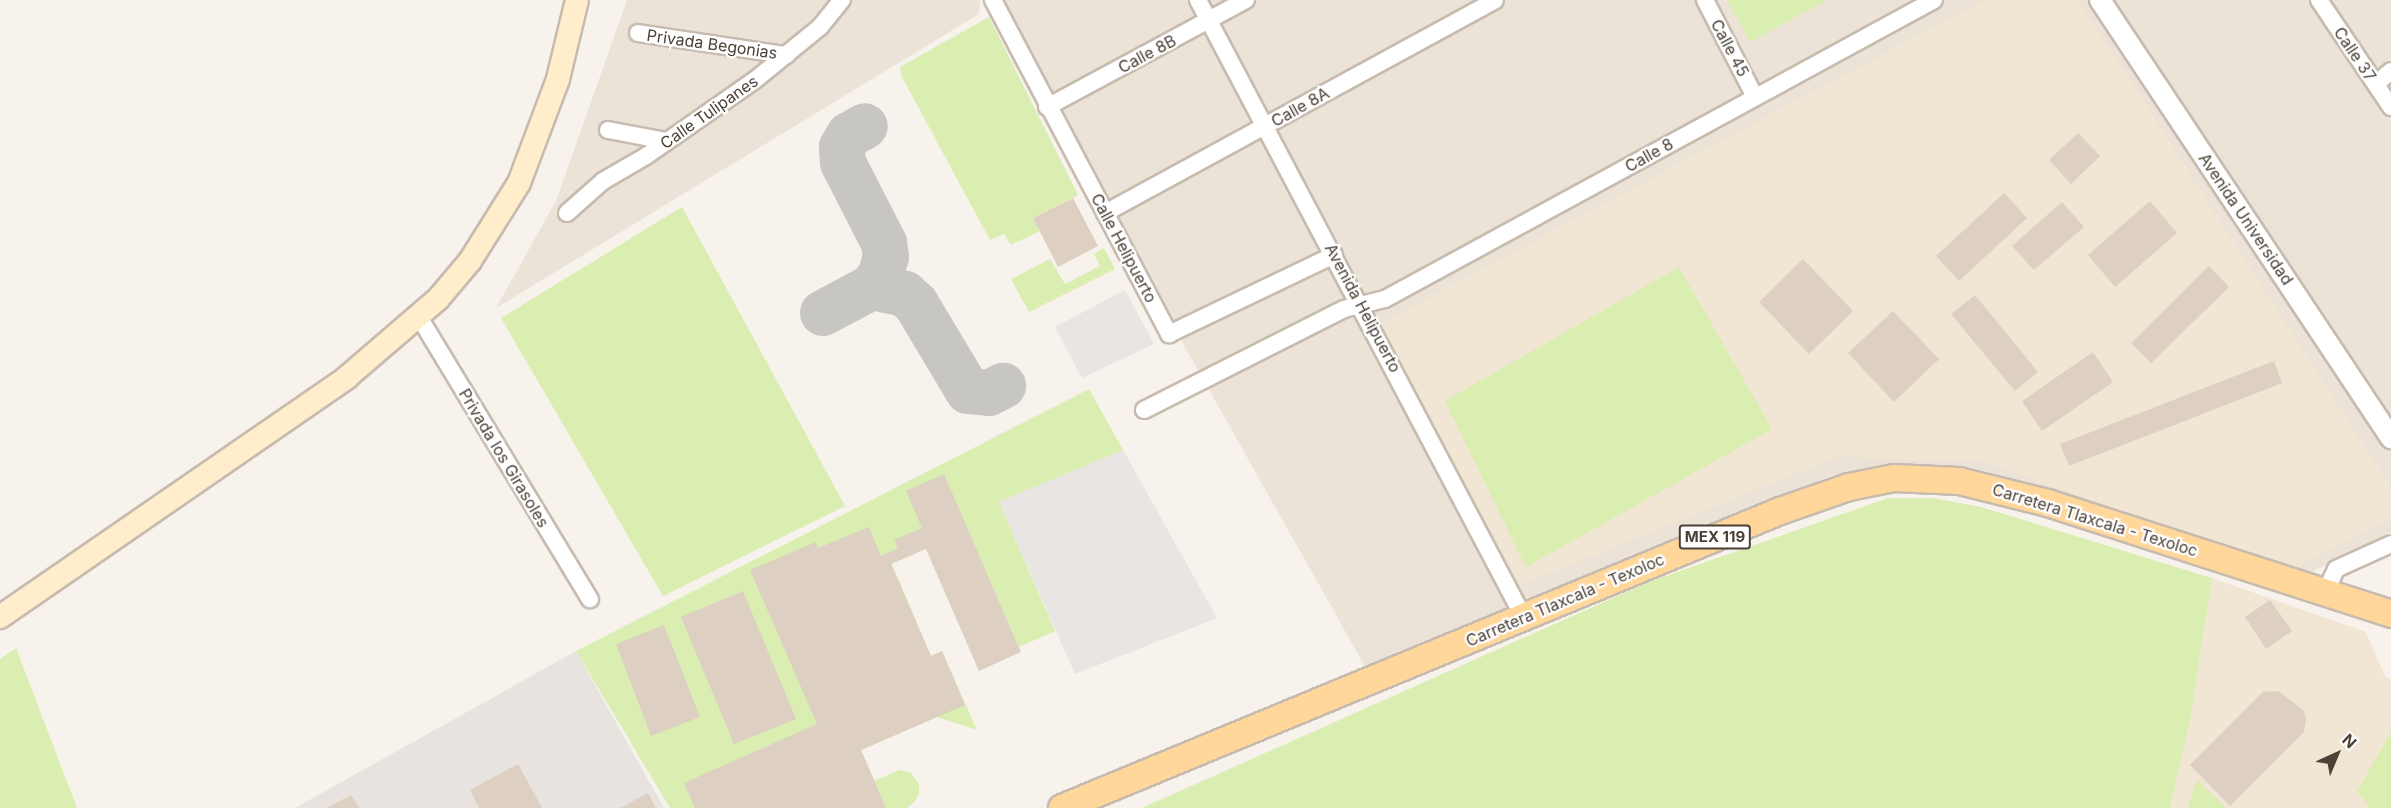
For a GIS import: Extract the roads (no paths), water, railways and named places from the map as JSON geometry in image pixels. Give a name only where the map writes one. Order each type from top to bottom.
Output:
[{"type":"main road","points":[[0,617],[346,378],[419,317],[470,261],[519,183],[558,79],[577,0]]},
{"type":"main road","name":"Carretera Tlaxcala - Texoloc","points":[[1062,808],[1780,511],[1850,487],[1903,478],[1959,481],[2048,503],[2391,614]]},
{"type":"street","name":"Calle Tulipanes","points":[[567,213],[603,180],[667,141],[786,55],[820,27],[842,0]]},
{"type":"street","name":"Calle Helipuerto","points":[[993,0],[1047,107],[1170,334],[1334,255]]},
{"type":"street","name":"Avenida Helipuerto","points":[[1198,0],[1362,304],[1524,618]]},
{"type":"street","name":"Calle 8B","points":[[1047,107],[1246,0]]},
{"type":"street","name":"Calle 8A","points":[[1106,213],[1495,0]]},
{"type":"street","name":"Calle 45","points":[[1705,0],[1755,97]]},
{"type":"street","name":"Calle 8","points":[[1143,410],[1362,304],[1385,299],[1934,0]]},
{"type":"street","name":"Avenida Universidad","points":[[2100,0],[2391,438]]},
{"type":"street","name":"Calle 37","points":[[2319,0],[2391,107]]},
{"type":"street","name":"Privada Begonias","points":[[638,33],[786,55]]},
{"type":"street","points":[[2376,84],[2391,71]]},
{"type":"street","points":[[608,130],[667,141]]},
{"type":"street","name":"Privada los Girasoles","points":[[419,317],[590,599]]},
{"type":"street","points":[[2325,593],[2331,576],[2344,563],[2391,544]]}]
